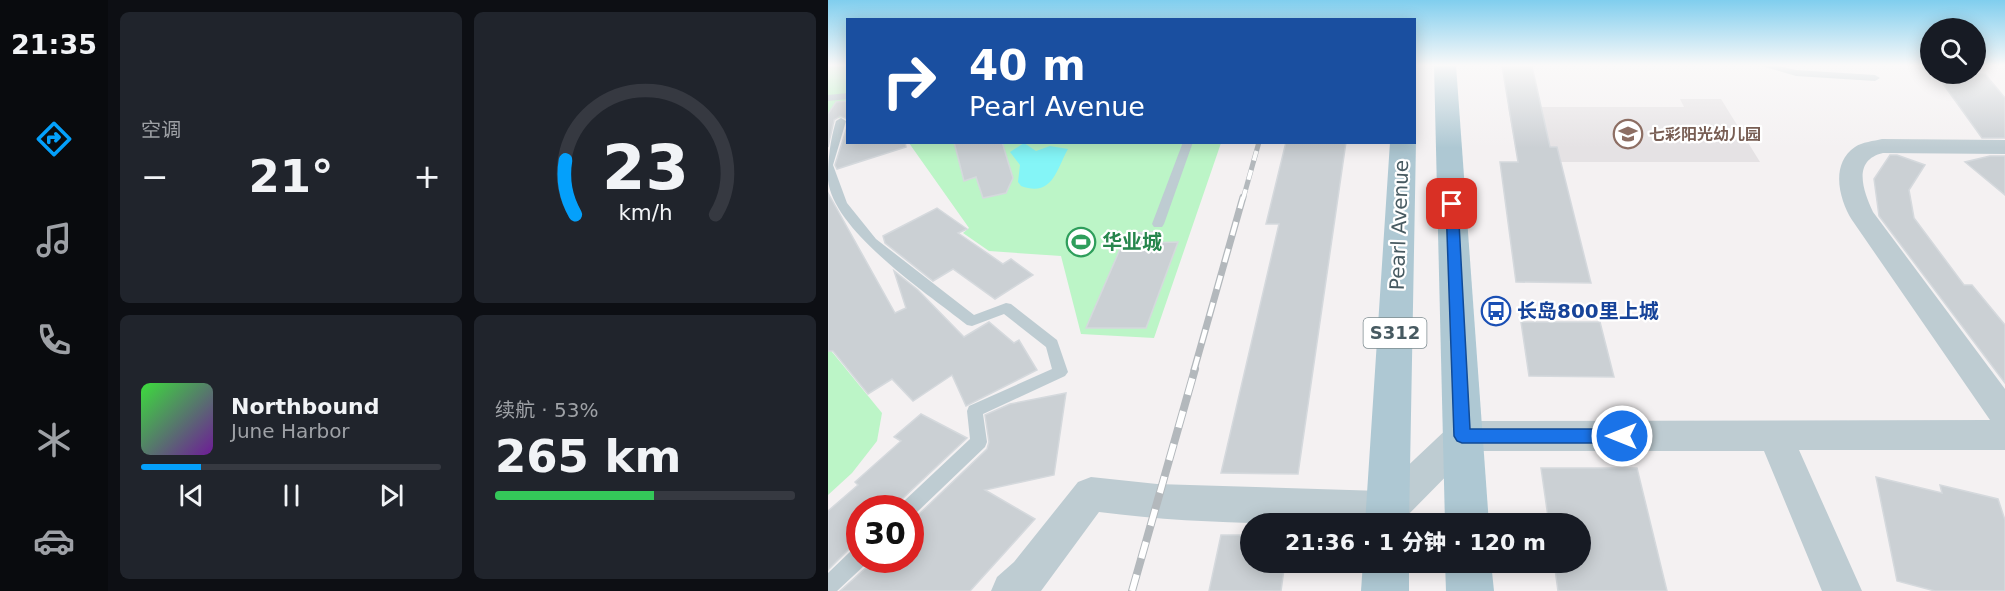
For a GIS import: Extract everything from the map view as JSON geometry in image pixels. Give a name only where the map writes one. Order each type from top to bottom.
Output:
[{"type":"main road","points":[[1446,93],[1466,513]]},
{"type":"main road","name":"Pearl Avenue","points":[[1388,513],[1403,144]]},
{"type":"main road","points":[[1384,591],[1385,573]]},
{"type":"main road","points":[[1469,573],[1470,591]]},
{"type":"street","points":[[2005,147],[1882,146],[1863,152],[1852,166],[1850,188],[1861,214],[2005,415]]},
{"type":"street","points":[[1391,513],[1462,436],[2005,435]]},
{"type":"street","points":[[1775,436],[1842,591]]},
{"type":"street","points":[[1011,591],[1028,576],[1091,494],[1157,502],[1338,513]]},
{"type":"lane","points":[[828,98],[846,96]]},
{"type":"lane","points":[[841,121],[828,165],[841,204],[872,242],[972,321],[1006,308],[1052,344],[1060,372],[975,411],[979,442],[923,495]]},
{"type":"lane","points":[[1158,224],[1187,144]]},
{"type":"lane","points":[[828,586],[846,569]]},
{"type":"shaded area","name":"七彩阳光幼儿园","points":[[1680,99],[1721,99],[1760,162],[1518,162],[1508,107],[1684,107]]},
{"type":"green space","points":[[828,93],[846,93],[846,116],[828,120]]},
{"type":"green space","name":"华业城","points":[[910,144],[1221,144],[1154,338],[1081,334],[1061,256],[989,251],[963,233],[969,228]]},
{"type":"green space","points":[[828,347],[882,413],[877,441],[852,473],[828,495]]},
{"type":"water","points":[[1022,144],[1036,151],[1050,146],[1068,149],[1057,172],[1047,185],[1032,189],[1021,186],[1018,182],[1020,165],[1010,152]]},
{"type":"building","points":[[1506,93],[1538,93],[1550,147],[1557,147],[1591,283],[1516,282],[1500,162],[1518,162]]},
{"type":"building","points":[[1949,93],[2000,93],[2005,98],[2005,138],[1982,138]]},
{"type":"building","points":[[846,101],[846,118],[840,116],[834,120],[828,147],[828,114],[836,102]]},
{"type":"building","points":[[846,130],[846,144],[905,144],[906,147],[837,169],[835,165]]},
{"type":"building","points":[[955,144],[1003,144],[1013,178],[1006,193],[983,198],[976,177],[964,181]]},
{"type":"building","points":[[1286,144],[1346,144],[1298,474],[1221,473],[1279,224],[1266,224]]},
{"type":"building","points":[[1890,155],[1897,155],[1925,165],[1909,190],[1914,218],[1964,285],[1972,285],[2005,325],[2005,383],[1879,216],[1874,179]]},
{"type":"building","points":[[1990,156],[2005,156],[2005,195],[1965,162]]},
{"type":"building","points":[[828,193],[895,313],[906,308],[894,271],[918,290],[964,337],[989,322],[1014,343],[1019,340],[1037,370],[966,406],[952,375],[913,401],[892,379],[868,394],[833,351],[828,351]]},
{"type":"building","points":[[937,208],[967,229],[958,233],[1003,264],[1011,259],[1033,275],[995,299],[953,269],[933,281],[885,243],[883,236]]},
{"type":"building","points":[[1153,232],[1149,243],[1178,242],[1146,328],[1086,328],[1127,233]]},
{"type":"building","points":[[1521,322],[1600,322],[1614,377],[1529,376]]},
{"type":"building","points":[[1066,393],[1054,475],[985,490],[1035,519],[970,591],[840,591],[860,573],[924,573],[924,509],[987,449],[989,442],[985,415],[1010,404]]},
{"type":"building","points":[[921,414],[967,438],[906,495],[846,495],[858,485],[855,482],[901,441],[894,437]]},
{"type":"building","points":[[1541,468],[1637,468],[1667,591],[1558,591],[1556,573],[1591,573],[1591,513],[1547,513]]},
{"type":"building","points":[[1876,477],[1942,493],[1940,485],[1998,499],[2005,520],[2005,591],[1935,591],[1897,581]]},
{"type":"building","points":[[846,495],[846,552],[828,570],[828,511]]},
{"type":"building","points":[[1221,535],[1240,535],[1240,573],[1283,573],[1281,591],[1209,591]]},
{"type":"railway","points":[[1243,199],[1258,144]]},
{"type":"railway","points":[[1194,370],[1243,197]]},
{"type":"railway","points":[[1132,591],[1195,369]]},
{"type":"place","name":"七彩阳光幼儿园","points":[[1628,134]]},
{"type":"place","name":"华业城","points":[[1081,242]]},
{"type":"place","name":"长岛800里上城","points":[[1496,311]]},
{"type":"route","points":[[1452,204],[1462,436],[1622,436]]}]
